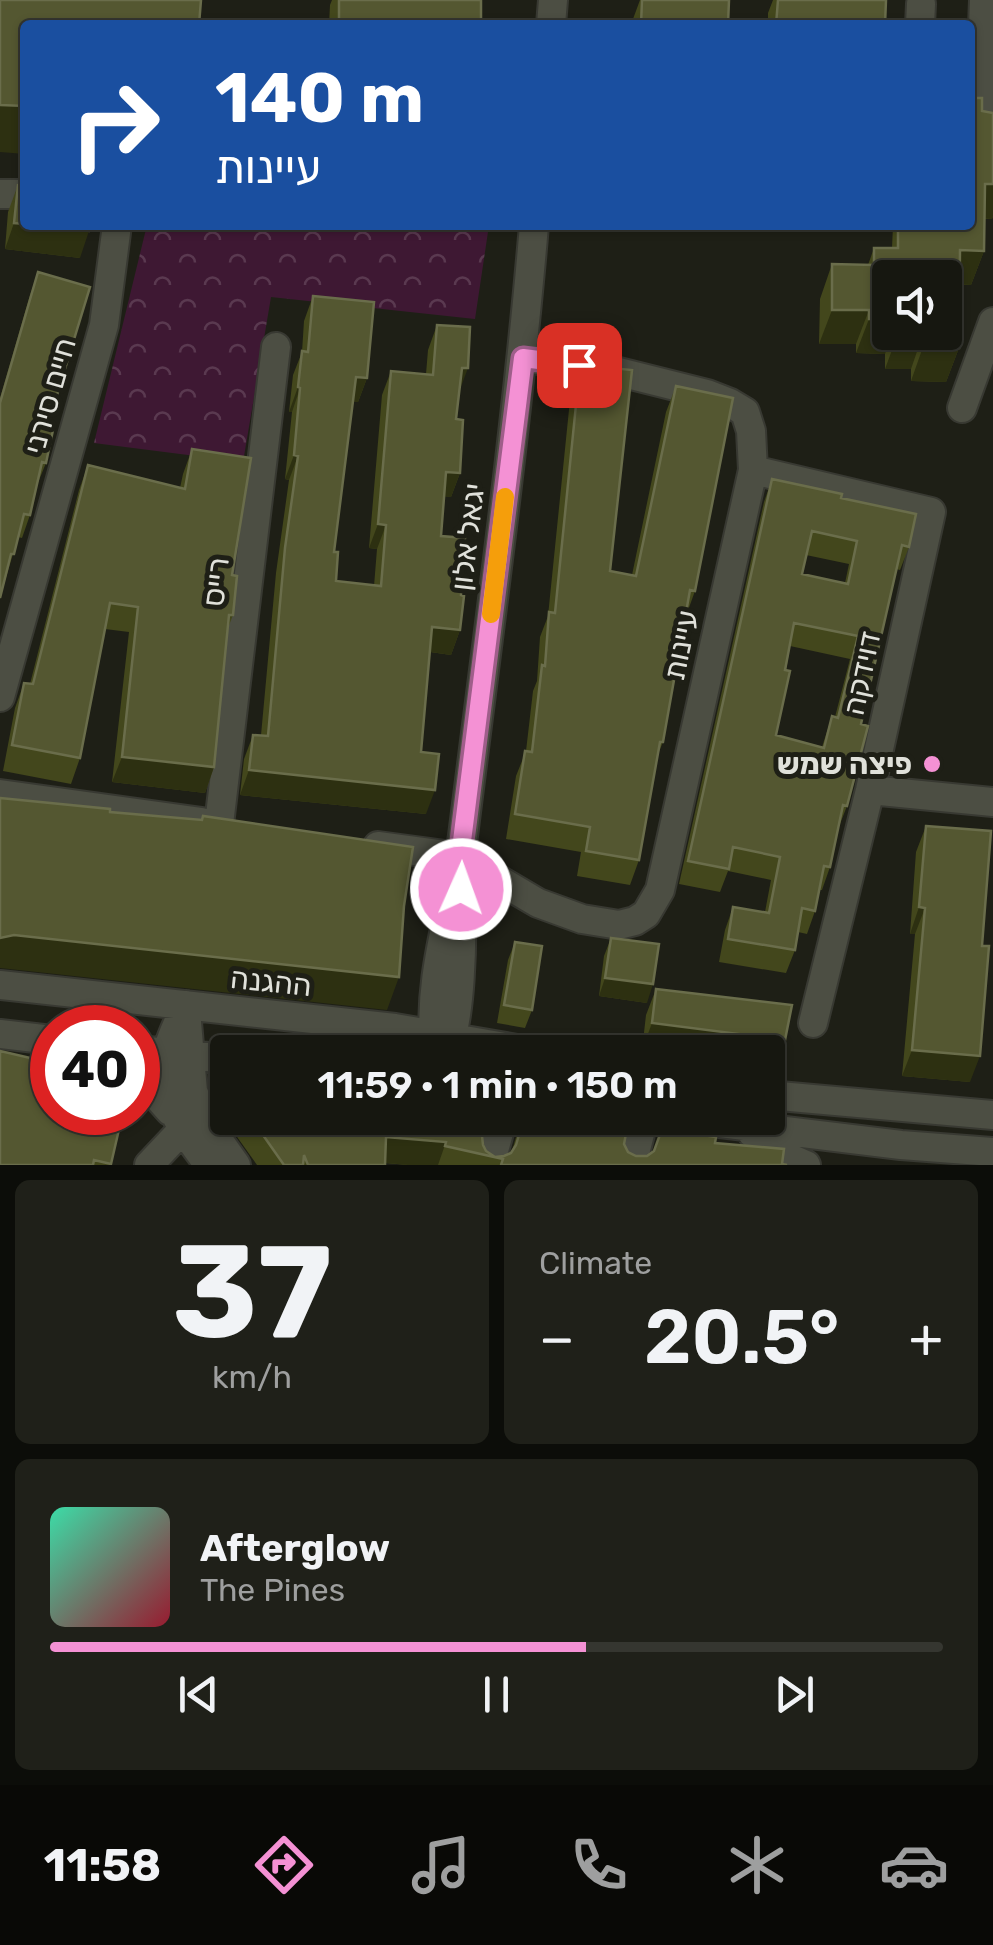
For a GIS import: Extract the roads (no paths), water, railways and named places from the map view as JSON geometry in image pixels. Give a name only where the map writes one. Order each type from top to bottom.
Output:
[{"type":"street","points":[[984,0],[975,66],[980,104],[993,132]]},
{"type":"street","name":"חיים סירני","points":[[0,697],[104,325],[117,230]]},
{"type":"street","name":"יגאל אלון","points":[[442,1035],[440,943],[460,857],[523,358],[534,230]]},
{"type":"street","points":[[962,408],[993,322]]},
{"type":"street","name":"רייס","points":[[0,794],[229,826],[276,347]]},
{"type":"street","name":"עיינות","points":[[460,857],[538,903],[582,920],[619,925],[646,914],[660,890],[753,470],[751,430],[745,412],[730,403],[606,369],[523,358]]},
{"type":"street","name":"דוידקה","points":[[753,470],[931,512],[813,1024]]},
{"type":"street","points":[[870,790],[993,802]]},
{"type":"street","points":[[349,842],[460,857]]},
{"type":"street","name":"ההגנה","points":[[0,984],[186,1004],[384,1035]]},
{"type":"street","points":[[179,1124],[166,1078],[179,1054],[186,1004]]},
{"type":"street","points":[[0,1034],[30,1037]]},
{"type":"street","points":[[160,1052],[210,1057]]},
{"type":"street","points":[[179,1054],[205,1120],[236,1165]]},
{"type":"street","points":[[785,1097],[993,1116]]},
{"type":"street","points":[[160,1101],[209,1165]]},
{"type":"street","points":[[148,1165],[179,1124]]},
{"type":"street","points":[[785,1131],[986,1156]]},
{"type":"street","points":[[490,1165],[498,1135]]},
{"type":"street","points":[[632,1165],[640,1135]]},
{"type":"street","points":[[756,1135],[795,1163]]},
{"type":"place","name":"פיצה שמש","points":[[932,764]]}]
